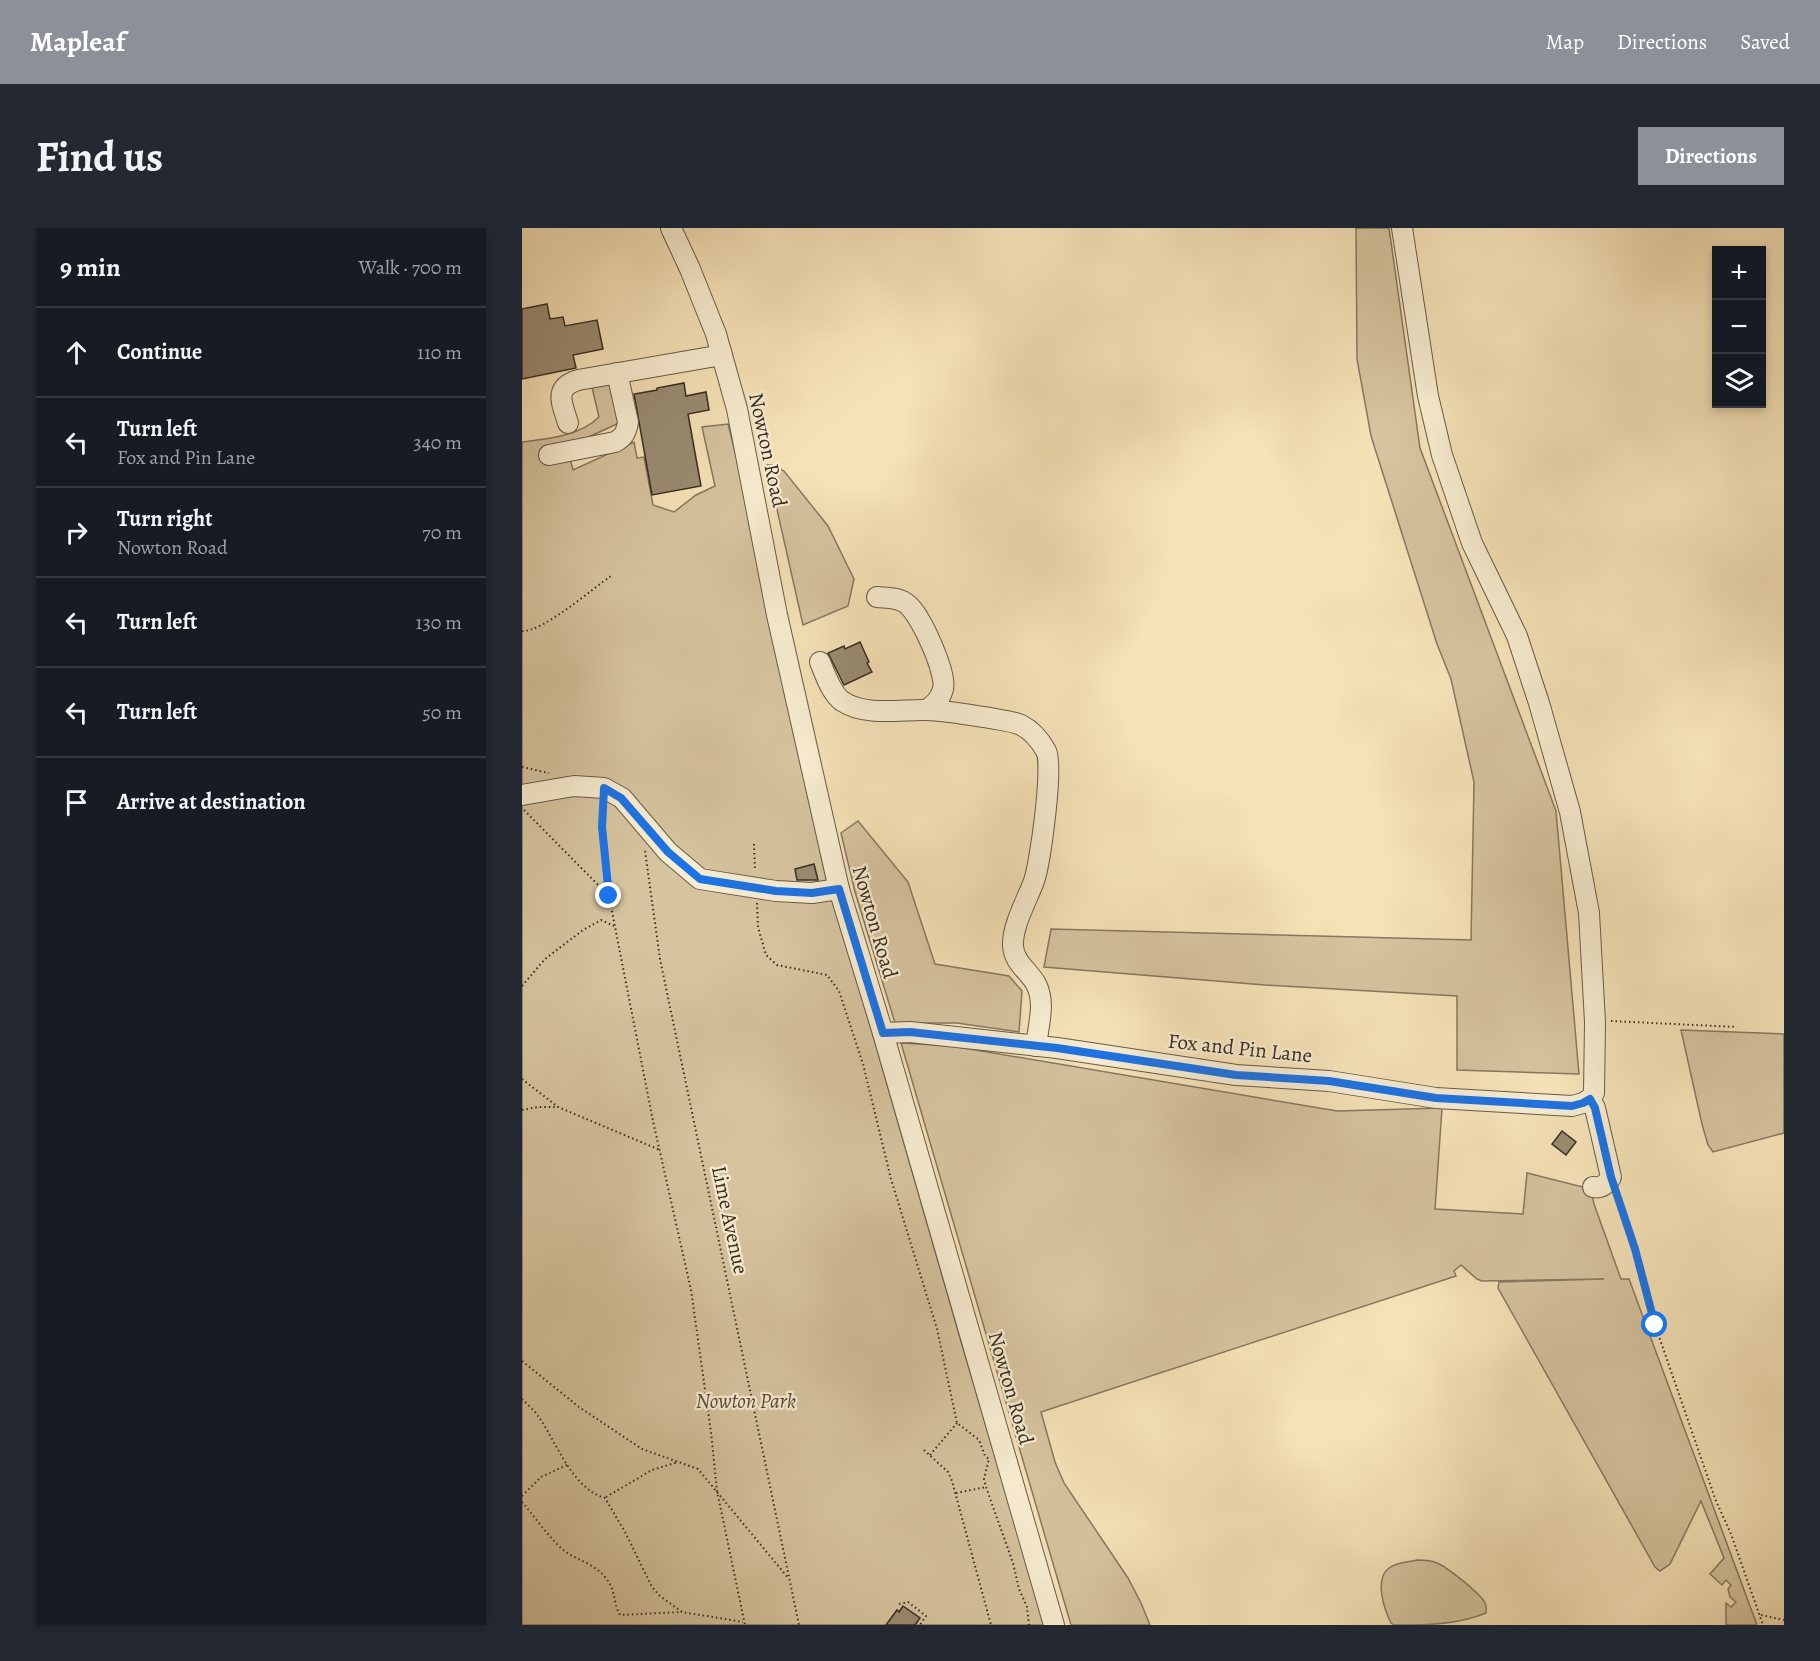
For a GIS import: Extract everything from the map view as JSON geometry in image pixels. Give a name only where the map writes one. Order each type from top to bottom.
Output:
[{"type":"street","name":"Nowton Road","points":[[671,228],[716,334],[737,409],[777,615],[839,889],[883,1033],[1054,1625]]},
{"type":"street","points":[[1402,228],[1428,396],[1442,455],[1472,543],[1517,636],[1570,812],[1589,913],[1595,1027],[1594,1093],[1590,1099],[1595,1108],[1611,1177],[1607,1184],[1597,1188],[1593,1187]]},
{"type":"street","points":[[568,423],[561,398],[563,388],[569,383],[722,356]]},
{"type":"street","points":[[549,455],[615,442],[623,437],[627,431],[628,422],[617,373]]},
{"type":"street","points":[[877,597],[907,603],[917,616],[942,673],[943,692],[947,707],[952,712]]},
{"type":"street","points":[[820,662],[833,690],[841,700],[859,708],[952,712],[1019,724],[1040,740],[1048,754],[1050,769],[1035,879],[1016,928],[1012,945],[1019,964],[1035,981],[1039,992],[1041,1006],[1035,1046]]},
{"type":"street","points":[[926,710],[934,705],[943,692]]},
{"type":"street","points":[[522,795],[574,786],[604,788],[621,798],[668,852],[700,879],[776,891],[812,893],[839,889]]},
{"type":"street","name":"Fox and Pin Lane","points":[[883,1033],[910,1032],[1057,1048],[1236,1075],[1329,1081],[1436,1098],[1572,1106],[1590,1099]]},
{"type":"path","points":[[522,631],[537,628],[554,618],[611,576]]},
{"type":"path","points":[[522,1502],[563,1550],[594,1565],[606,1577],[614,1589],[616,1608],[620,1615],[682,1612],[744,1624],[717,1491],[691,1290],[614,926],[602,827],[604,788]]},
{"type":"path","points":[[522,807],[609,896]]},
{"type":"path","name":"Lime Avenue","points":[[640,819],[660,959],[799,1625]]},
{"type":"path","points":[[754,844],[759,927],[766,955],[777,965],[827,975],[839,990],[863,1064],[891,1179],[937,1329],[957,1423],[979,1440],[988,1459],[984,1479],[1013,1563],[1029,1625]]},
{"type":"path","points":[[522,986],[545,958],[583,930],[601,920],[614,926]]},
{"type":"path","points":[[1595,1027],[1604,1021],[1737,1027]]},
{"type":"path","points":[[522,1079],[558,1107],[660,1150]]},
{"type":"path","points":[[522,1110],[558,1107]]},
{"type":"path","points":[[1611,1177],[1635,1249],[1658,1336],[1716,1501],[1731,1534],[1763,1625]]},
{"type":"path","points":[[522,1361],[579,1407],[642,1449],[698,1469],[790,1580]]},
{"type":"path","points":[[522,1399],[537,1415],[567,1465],[594,1495],[605,1498],[625,1532],[652,1587],[682,1612]]},
{"type":"path","points":[[929,1456],[957,1423]]},
{"type":"path","points":[[924,1450],[948,1472],[991,1625]]},
{"type":"path","points":[[605,1498],[652,1470],[678,1462]]},
{"type":"path","points":[[522,1496],[541,1477],[567,1465]]},
{"type":"path","points":[[955,1493],[986,1487]]},
{"type":"path","points":[[899,1604],[908,1602],[926,1616],[920,1625]]},
{"type":"path","points":[[1760,1615],[1784,1620]]},
{"type":"green space","points":[[1356,228],[1389,228],[1420,448],[1556,811],[1579,1074],[1457,1070],[1457,996],[1265,985],[1044,967],[1051,929],[1471,940],[1474,782],[1451,679],[1437,644],[1371,436],[1357,359]]},
{"type":"green space","name":"Nowton Park","points":[[611,379],[619,423],[567,447],[573,470],[634,442],[637,458],[644,457],[653,505],[674,512],[696,495],[715,486],[702,427],[728,424],[742,479],[829,887],[1045,1625],[522,1625],[522,442],[563,435],[591,423],[599,417],[591,383]]},
{"type":"green space","points":[[767,465],[773,465],[784,471],[828,526],[854,579],[848,606],[803,625]]},
{"type":"green space","points":[[858,821],[908,882],[935,964],[1009,976],[1022,991],[1019,1032],[957,1023],[895,1023],[855,892],[841,833]]},
{"type":"green space","points":[[1681,1030],[1784,1034],[1784,1133],[1713,1152],[1708,1145],[1702,1124]]},
{"type":"green space","points":[[901,1043],[952,1046],[1337,1111],[1442,1108],[1435,1209],[1523,1214],[1527,1173],[1591,1189],[1594,1204],[1621,1279],[1629,1279],[1757,1625],[1726,1625],[1726,1603],[1731,1607],[1736,1602],[1730,1597],[1728,1589],[1731,1585],[1726,1580],[1722,1585],[1710,1574],[1724,1558],[1701,1501],[1670,1564],[1660,1571],[1655,1567],[1498,1288],[1499,1282],[1604,1279],[1482,1281],[1461,1265],[1454,1271],[1456,1276],[1041,1412],[1055,1462],[1064,1483],[1128,1578],[1150,1625],[1071,1625]]},
{"type":"green space","points":[[1417,1560],[1435,1562],[1456,1575],[1482,1599],[1486,1606],[1486,1613],[1441,1624],[1394,1625],[1391,1623],[1381,1587],[1384,1573],[1395,1564]]},
{"type":"building","points":[[547,304],[550,319],[563,317],[565,326],[597,320],[603,349],[573,355],[576,368],[522,379],[522,309]]},
{"type":"building","points":[[684,383],[686,396],[706,392],[709,410],[688,414],[701,486],[652,495],[634,394]]},
{"type":"building","points":[[860,642],[872,672],[844,685],[828,653]]},
{"type":"building","points":[[814,864],[818,880],[797,880],[795,869]]},
{"type":"building","points":[[1562,1131],[1576,1142],[1566,1155],[1552,1144]]},
{"type":"building","points":[[903,1606],[920,1618],[915,1625],[886,1625],[897,1610],[899,1612]]},
{"type":"route","points":[[609,896],[602,827],[604,788],[621,798],[668,852],[700,879],[776,891],[812,893],[839,889],[883,1033],[910,1032],[1057,1048],[1236,1075],[1329,1081],[1436,1098],[1559,1106],[1572,1106],[1590,1099],[1595,1108],[1611,1177],[1635,1249],[1655,1325]]}]
